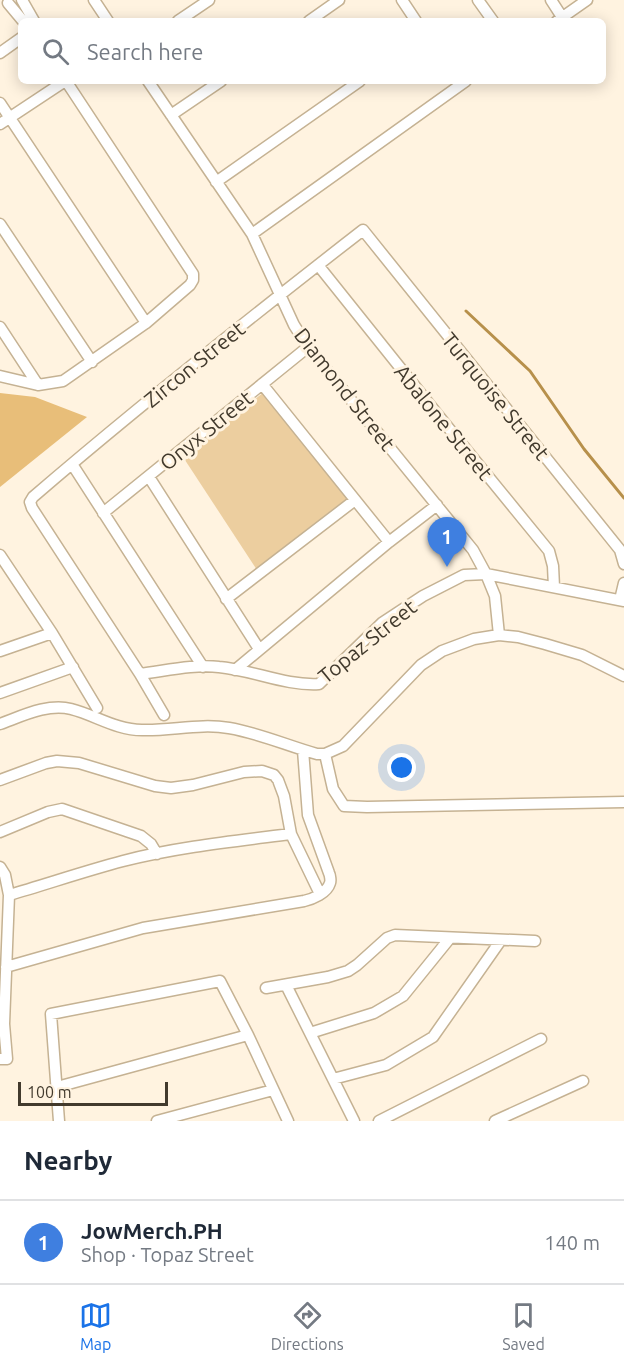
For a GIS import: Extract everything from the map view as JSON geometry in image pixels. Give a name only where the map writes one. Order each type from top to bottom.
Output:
[{"type":"street","points":[[94,0],[106,18]]},
{"type":"street","points":[[182,18],[209,0]]},
{"type":"street","points":[[313,18],[339,0]]},
{"type":"street","points":[[402,0],[414,18]]},
{"type":"street","points":[[478,0],[491,18]]},
{"type":"street","points":[[551,0],[560,18]]},
{"type":"street","points":[[561,18],[587,0]]},
{"type":"street","points":[[7,4],[22,11]]},
{"type":"street","points":[[0,53],[18,40]]},
{"type":"street","points":[[0,124],[61,84]]},
{"type":"street","points":[[0,376],[38,385],[63,381],[146,323],[194,280],[193,274],[68,84]]},
{"type":"street","name":"Diamond Street","points":[[150,84],[252,234],[294,325],[308,347],[473,550],[495,596],[499,635]]},
{"type":"street","points":[[171,115],[217,84]]},
{"type":"street","points":[[216,182],[356,84]]},
{"type":"street","points":[[252,234],[459,84]]},
{"type":"street","points":[[0,103],[146,323]]},
{"type":"street","points":[[0,224],[92,362]]},
{"type":"street","name":"Zircon Street","points":[[140,674],[30,502],[72,464],[280,294],[363,230]]},
{"type":"street","name":"Turquoise Street","points":[[363,230],[620,550],[624,564]]},
{"type":"street","name":"Abalone Street","points":[[318,265],[549,551],[553,566],[554,586]]},
{"type":"street","points":[[0,327],[38,385]]},
{"type":"street","name":"Onyx Street","points":[[103,513],[308,347]]},
{"type":"street","points":[[262,384],[389,542]]},
{"type":"street","points":[[72,464],[203,667]]},
{"type":"street","points":[[149,477],[259,649]]},
{"type":"street","points":[[226,599],[355,500]]},
{"type":"street","points":[[235,670],[437,505]]},
{"type":"street","points":[[0,555],[52,633],[97,708]]},
{"type":"street","name":"Topaz Street","points":[[140,674],[219,667],[304,685],[319,684],[382,623],[423,596],[464,575],[486,574],[622,601]]},
{"type":"street","points":[[622,601],[624,583]]},
{"type":"street","points":[[0,651],[52,633]]},
{"type":"street","points":[[0,723],[51,707],[70,708],[114,725],[141,730],[197,726],[228,728],[260,735],[317,754],[325,754],[343,746],[421,665],[442,651],[474,639],[499,635],[518,637],[582,655],[624,676]]},
{"type":"street","points":[[0,693],[73,668]]},
{"type":"street","points":[[140,674],[164,715]]},
{"type":"street","points":[[6,967],[143,928],[314,899],[330,884],[331,880],[308,815],[303,750]]},
{"type":"street","points":[[325,754],[333,789],[344,806],[624,802]]},
{"type":"street","points":[[0,780],[57,761],[79,763],[155,786],[171,788],[244,772],[262,771],[274,775],[284,796],[291,834],[320,894]]},
{"type":"street","points":[[0,832],[48,812],[62,809],[141,836],[151,844],[157,854]]},
{"type":"street","points":[[9,896],[123,861],[291,834]]},
{"type":"street","points":[[0,867],[5,875],[9,896],[6,967],[2,993],[7,1059],[0,1059]]},
{"type":"street","points":[[266,988],[348,971],[387,938],[395,935],[535,941]]},
{"type":"street","points":[[310,1033],[374,1013],[403,996],[450,938]]},
{"type":"street","points":[[333,1079],[386,1065],[433,1037],[501,940]]},
{"type":"street","points":[[59,1121],[51,1014],[220,981],[288,1121]]},
{"type":"street","points":[[286,985],[354,1121]]},
{"type":"street","points":[[57,1087],[248,1035]]},
{"type":"street","points":[[379,1121],[541,1039]]},
{"type":"street","points":[[495,1121],[583,1080]]},
{"type":"street","points":[[157,1121],[273,1090]]},
{"type":"shaded area","points":[[264,392],[350,498],[257,570],[183,457]]},
{"type":"shaded area","points":[[0,393],[35,397],[87,417],[0,487]]},
{"type":"waterway","points":[[466,311],[530,371],[584,449],[624,498]]},
{"type":"place","name":"JowMerch.PH","points":[[447,567]]}]
